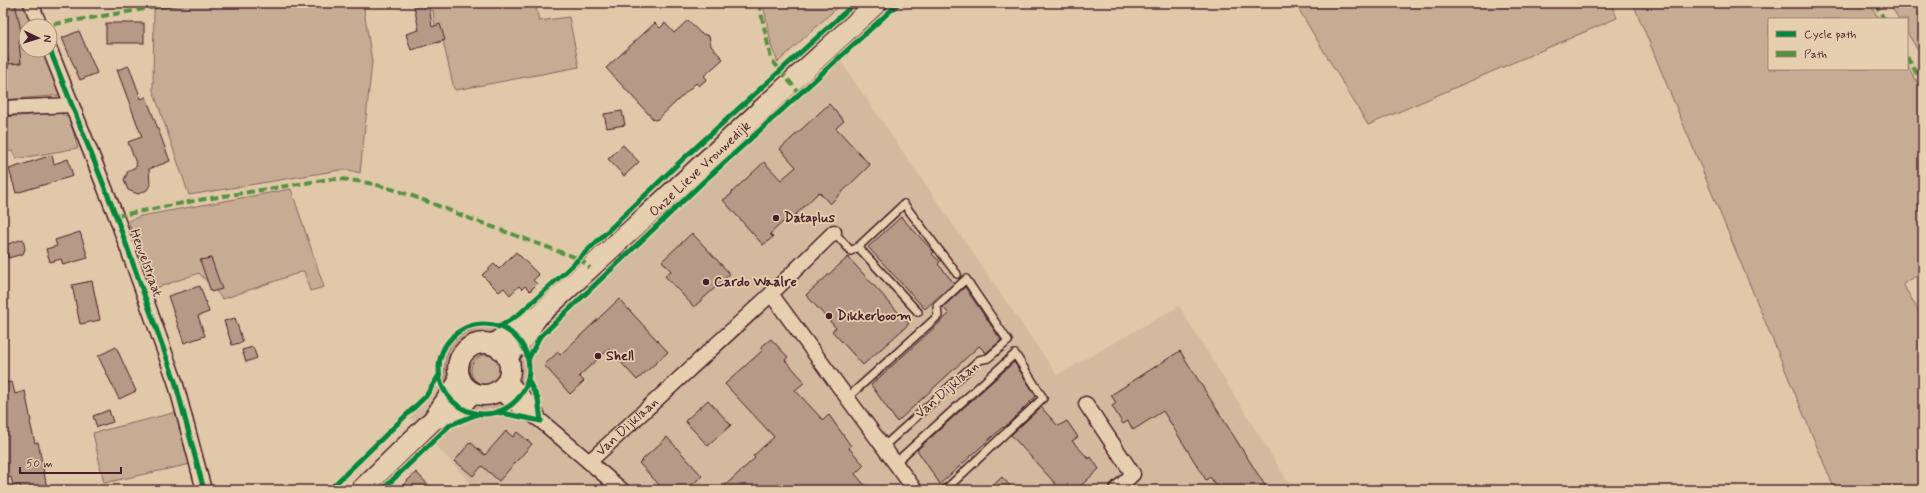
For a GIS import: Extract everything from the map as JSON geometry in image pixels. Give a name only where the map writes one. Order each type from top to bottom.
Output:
[{"type":"main road","name":"Onze Lieve Vrouwedijk","points":[[501,351],[520,343],[537,317],[877,3]]},
{"type":"main road","points":[[486,343],[501,351],[510,372],[503,386],[490,395],[466,387],[458,372],[458,363],[462,355],[476,344],[486,343]]},
{"type":"main road","points":[[361,490],[433,420],[459,407],[466,387]]},
{"type":"street","points":[[31,3],[37,18]]},
{"type":"street","name":"Heuvelstraat","points":[[53,58],[116,216],[175,381],[204,490]]},
{"type":"street","points":[[3,108],[71,105]]},
{"type":"street","name":"Van Dijklaan","points":[[589,462],[771,294],[834,232]]},
{"type":"street","points":[[771,294],[915,490]]},
{"type":"street","name":"Van Dijklaan","points":[[503,386],[541,421],[622,490]]},
{"type":"street","points":[[1086,404],[1133,474],[1116,490]]},
{"type":"lane","points":[[858,247],[904,204],[957,274]]},
{"type":"lane","name":"Van Dijklaan","points":[[834,232],[851,251],[858,247],[918,312]]},
{"type":"lane","name":"Van Dijklaan","points":[[847,398],[938,316],[937,306],[966,279],[1008,342],[988,358],[979,360],[883,446]]},
{"type":"lane","name":"Van Dijklaan","points":[[895,463],[1015,354],[1043,398],[945,490]]},
{"type":"shaded area","points":[[3,3],[25,3],[31,18],[18,18],[18,58],[47,58],[62,95],[3,100]]},
{"type":"shaded area","points":[[197,3],[363,3],[372,62],[360,173],[349,170],[340,170],[189,195],[153,90],[154,9]]},
{"type":"shaded area","points":[[432,3],[535,3],[539,21],[569,17],[579,67],[456,90],[454,89],[443,41],[437,43]]},
{"type":"shaded area","points":[[763,3],[842,3],[778,62],[772,49]]},
{"type":"shaded area","points":[[1295,3],[1611,3],[1617,18],[1368,125]]},
{"type":"shaded area","points":[[1633,3],[1869,3],[1878,18],[1768,18],[1768,70],[1908,70],[1908,67],[1923,92],[1923,272],[1903,284],[1923,319],[1923,490],[1835,490]]},
{"type":"shaded area","points":[[1889,3],[1923,3],[1923,59],[1908,34],[1908,18],[1898,18]]},
{"type":"shaded area","points":[[830,46],[1057,375],[1179,306],[1293,490],[477,490],[407,414]]},
{"type":"shaded area","points":[[59,113],[69,117],[78,148],[16,159],[13,151],[3,152],[3,117]]},
{"type":"shaded area","points":[[291,189],[324,287],[310,291],[304,271],[223,299],[199,273],[153,289],[128,221],[141,216]]},
{"type":"shaded area","points":[[482,327],[493,328],[505,332],[495,336],[474,339],[463,346],[456,358],[452,379],[446,384],[445,363],[450,347],[455,340],[462,335],[471,330]]},
{"type":"shaded area","points":[[524,351],[528,365],[528,375],[526,383],[523,387],[519,369],[520,359]]},
{"type":"shaded area","points":[[486,355],[492,356],[500,364],[500,376],[492,384],[486,385],[480,384],[472,376],[471,370],[472,364],[480,356]]},
{"type":"shaded area","points":[[477,402],[507,404],[503,408],[493,412],[482,412],[467,407]]},
{"type":"shaded area","points":[[177,412],[191,464],[104,483],[93,433]]},
{"type":"building","points":[[3,3],[15,3],[18,18],[18,58],[21,58],[21,63],[9,64],[3,36]]},
{"type":"building","points":[[429,4],[432,27],[440,24],[445,40],[411,50],[406,34],[419,30],[414,6]]},
{"type":"building","points":[[688,20],[700,33],[709,36],[711,46],[723,59],[704,76],[707,79],[699,86],[696,83],[658,119],[654,120],[606,68],[655,23],[660,28],[665,23],[674,33]]},
{"type":"building","points":[[106,23],[144,23],[144,43],[106,43]]},
{"type":"building","points":[[79,31],[97,73],[80,80],[62,38]]},
{"type":"building","points":[[129,66],[141,99],[146,97],[170,161],[149,169],[150,185],[147,190],[138,194],[128,190],[124,180],[128,171],[137,166],[128,142],[142,137],[117,70]]},
{"type":"building","points":[[829,104],[844,121],[836,128],[870,165],[830,204],[819,192],[788,222],[785,220],[770,234],[773,237],[763,245],[723,200],[732,194],[731,193],[764,162],[781,180],[796,167],[780,149]]},
{"type":"building","points":[[622,111],[625,125],[607,128],[604,114]]},
{"type":"building","points":[[623,145],[639,162],[624,176],[608,159]]},
{"type":"building","points":[[52,155],[54,164],[68,159],[73,176],[16,193],[9,169]]},
{"type":"building","points":[[901,217],[934,252],[932,254],[940,262],[938,264],[954,283],[925,309],[868,247]]},
{"type":"building","points":[[80,232],[88,258],[63,265],[61,259],[50,262],[46,249],[57,246],[55,240]]},
{"type":"building","points":[[692,233],[730,274],[694,307],[665,276],[671,271],[662,261]]},
{"type":"building","points":[[23,239],[25,249],[23,254],[8,258],[5,245]]},
{"type":"building","points":[[516,252],[539,275],[533,280],[537,284],[530,291],[525,286],[522,289],[519,286],[510,295],[504,288],[499,292],[482,275],[494,264],[499,269]]},
{"type":"building","points":[[848,257],[909,324],[863,365],[832,331],[836,328],[806,295]]},
{"type":"building","points":[[211,258],[222,289],[211,292],[200,260]]},
{"type":"building","points":[[92,281],[100,320],[80,324],[72,285]]},
{"type":"building","points":[[200,286],[209,312],[198,316],[205,336],[184,343],[168,296]]},
{"type":"building","points":[[965,287],[1001,340],[986,353],[979,346],[897,422],[871,385],[949,314],[943,307]]},
{"type":"building","points":[[619,299],[668,352],[637,380],[609,349],[579,376],[584,381],[570,394],[544,365],[558,352],[560,355]]},
{"type":"building","points":[[235,318],[243,342],[232,345],[224,321]]},
{"type":"building","points":[[771,339],[788,357],[785,360],[805,382],[795,390],[823,420],[829,415],[851,446],[849,448],[864,465],[855,474],[869,490],[720,490],[755,458],[753,456],[774,437],[725,384],[763,350],[760,348]]},
{"type":"building","points":[[116,347],[136,391],[119,399],[98,356]]},
{"type":"building","points":[[253,347],[257,358],[246,362],[242,350]]},
{"type":"building","points":[[1180,351],[1268,490],[1219,490],[1210,477],[1206,480],[1163,411],[1133,430],[1128,421],[1123,424],[1112,406],[1116,403],[1111,395]]},
{"type":"building","points":[[1014,362],[1036,396],[1004,428],[1003,427],[940,484],[917,450]]},
{"type":"building","points":[[12,382],[15,394],[25,391],[30,422],[35,443],[38,442],[47,488],[21,490],[20,485],[13,486],[11,477],[3,479],[3,383]]},
{"type":"building","points":[[708,400],[731,425],[708,446],[685,421]]},
{"type":"building","points":[[1041,407],[1058,426],[1067,421],[1078,437],[1072,441],[1089,459],[1091,457],[1099,469],[1076,490],[1061,490],[1011,435]]},
{"type":"building","points":[[109,410],[113,422],[97,427],[93,416]]},
{"type":"building","points":[[506,431],[513,437],[517,432],[532,444],[499,481],[482,466],[473,476],[455,461],[470,442],[485,455]]},
{"type":"building","points":[[667,437],[702,476],[686,490],[664,490],[639,463]]},
{"type":"building","points":[[416,472],[433,490],[398,490]]},
{"type":"building","points":[[1002,477],[1014,490],[988,490]]},
{"type":"marked path","points":[[58,23],[181,3]]},
{"type":"marked path","points":[[759,3],[771,59],[799,93]]},
{"type":"marked path","points":[[1875,3],[1883,18]]},
{"type":"marked path","points":[[1908,59],[1923,84]]},
{"type":"marked path","points":[[116,216],[199,200],[330,179],[348,180],[384,187],[419,198],[471,219],[580,259],[590,268]]},
{"type":"cycle path","points":[[499,327],[518,315],[683,159],[855,3]]},
{"type":"cycle path","points":[[528,360],[539,338],[702,183],[899,3]]},
{"type":"cycle path","points":[[53,58],[116,216],[175,381],[204,490]]},
{"type":"cycle path","points":[[484,324],[501,328],[516,337],[525,352],[529,369],[525,386],[516,401],[501,410],[484,414],[467,410],[452,401],[443,386],[439,369],[443,352],[452,337],[467,328],[484,324]]},
{"type":"cycle path","points":[[329,490],[426,396],[439,375]]},
{"type":"cycle path","points":[[497,412],[541,421],[538,399],[528,380]]},
{"type":"cycle path","points":[[382,490],[450,425],[478,414]]},
{"type":"place","name":"Dataplus","points":[[776,218]]},
{"type":"place","name":"Cardo Waalre","points":[[706,282]]},
{"type":"place","name":"Dikkerboom","points":[[829,316]]},
{"type":"place","name":"Shell","points":[[598,356]]}]
